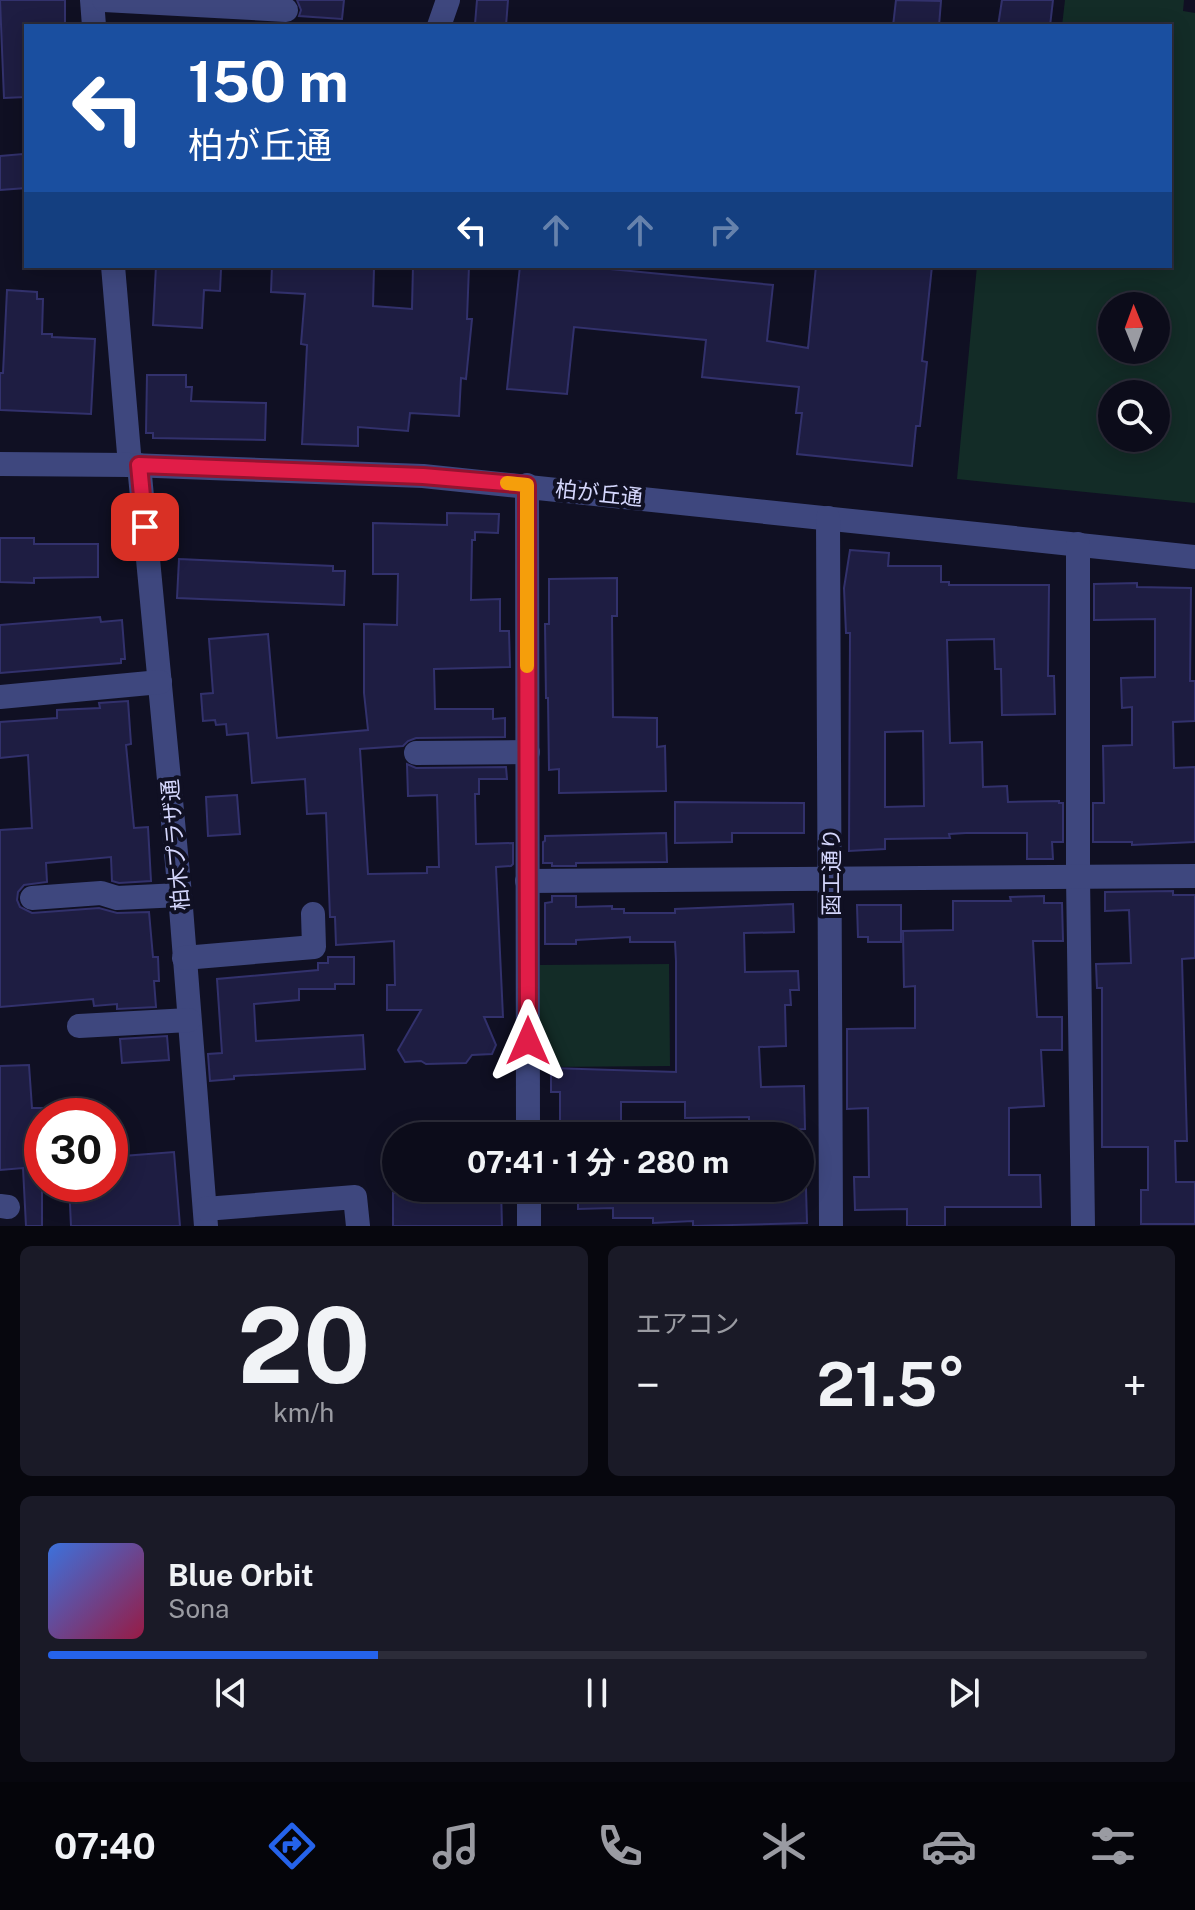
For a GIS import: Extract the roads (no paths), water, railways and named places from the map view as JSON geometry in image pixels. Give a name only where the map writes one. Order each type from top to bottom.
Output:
[{"type":"street","points":[[92,0],[94,24]]},
{"type":"street","points":[[104,0],[286,12]]},
{"type":"street","points":[[440,24],[448,0]]},
{"type":"street","name":"柏木プラザ通","points":[[113,268],[160,682],[206,1217]]},
{"type":"street","name":"柏が丘通","points":[[0,464],[134,465],[423,476],[1195,557]]},
{"type":"street","points":[[527,485],[528,1122]]},
{"type":"street","name":"函工通り","points":[[828,518],[831,1226]]},
{"type":"street","points":[[1078,544],[1078,877],[1083,1226]]},
{"type":"street","points":[[0,697],[160,682]]},
{"type":"street","points":[[416,753],[528,752]]},
{"type":"street","points":[[527,881],[1195,876]]},
{"type":"street","points":[[32,898],[101,893],[117,898],[180,895]]},
{"type":"street","points":[[184,958],[314,947],[313,914]]},
{"type":"street","points":[[79,1026],[189,1020]]},
{"type":"street","points":[[206,1217],[355,1197],[358,1226]]},
{"type":"street","points":[[529,1202],[529,1226]]}]
